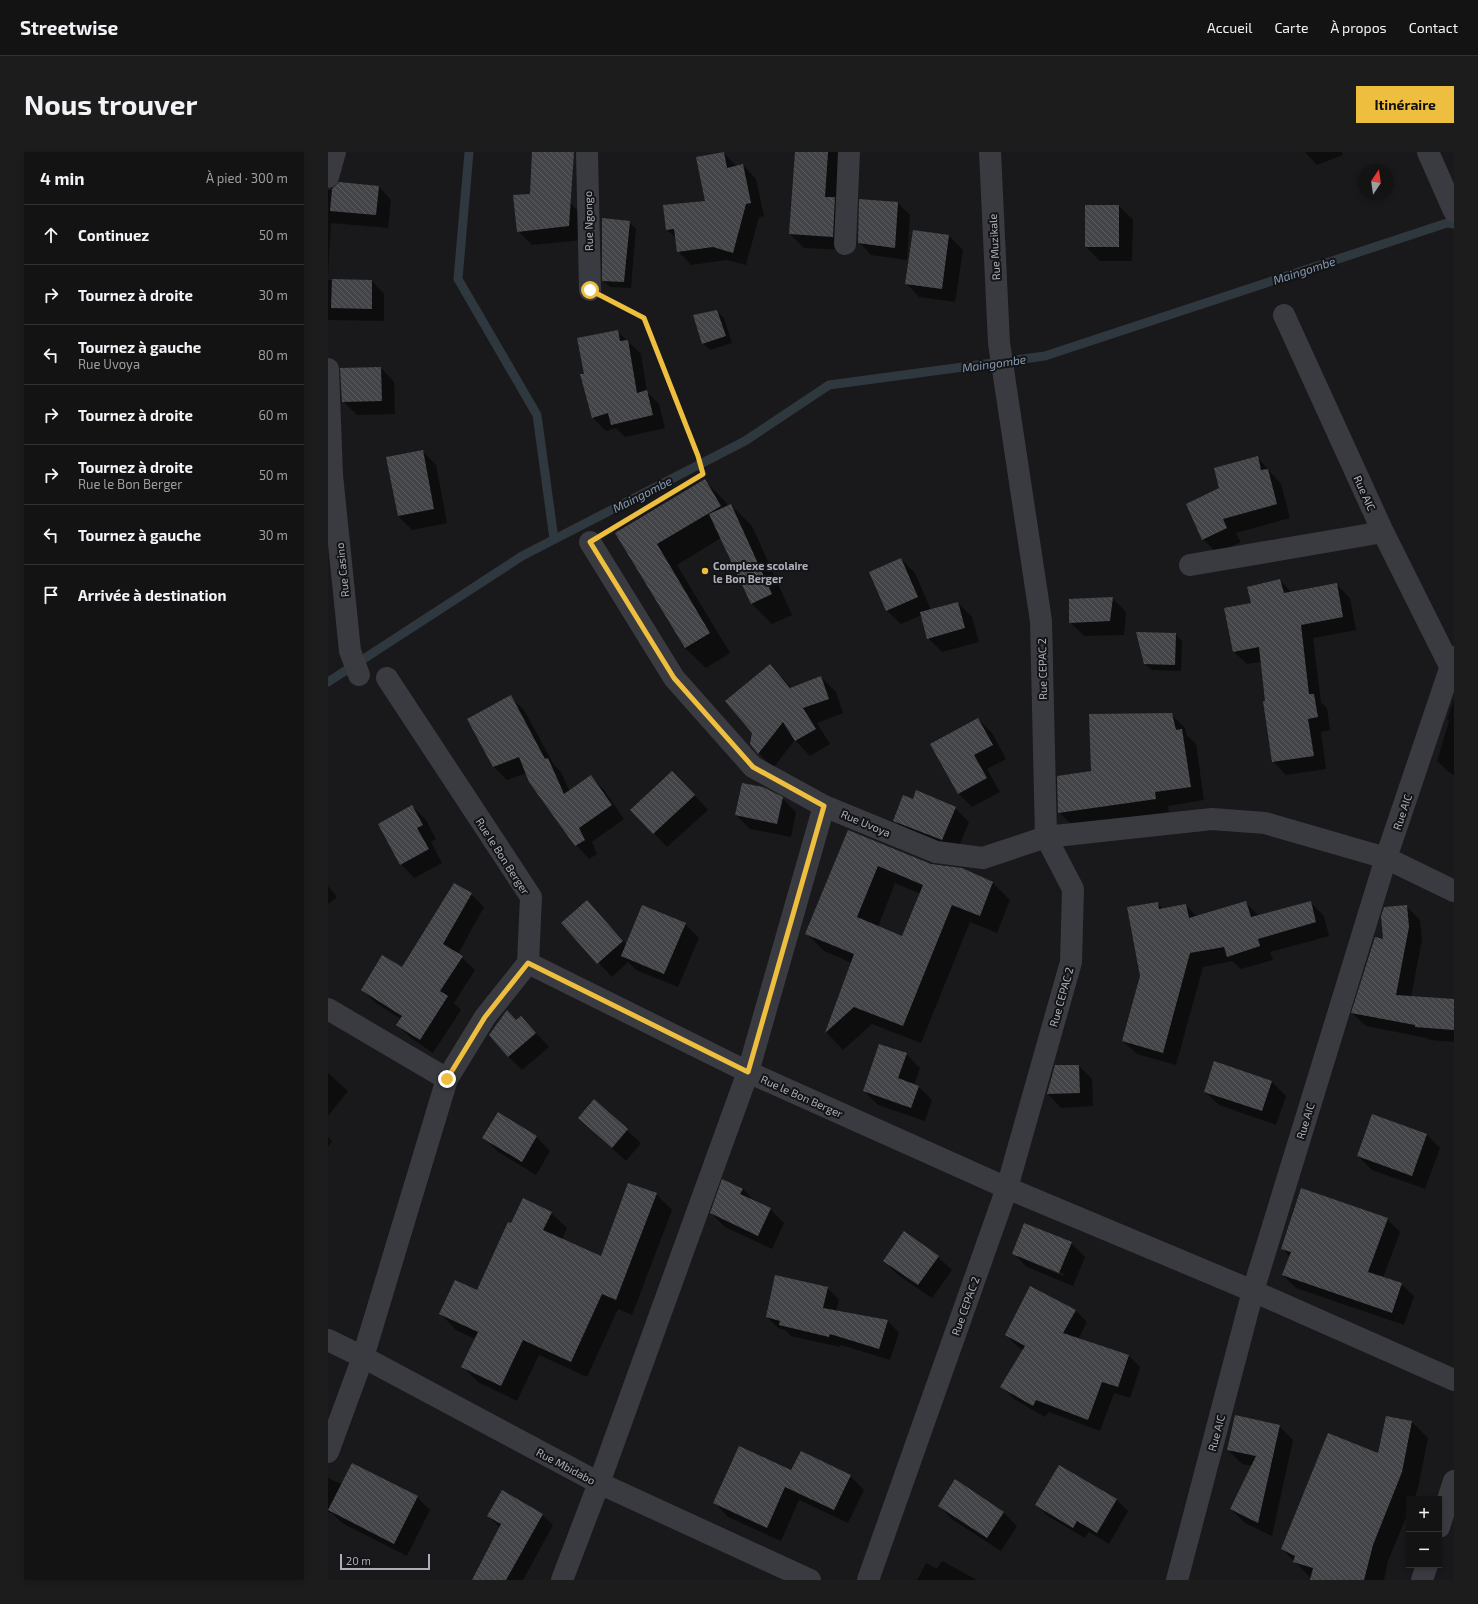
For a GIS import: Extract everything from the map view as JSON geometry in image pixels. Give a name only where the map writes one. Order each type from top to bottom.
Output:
[{"type":"street","points":[[328,177],[335,152]]},
{"type":"street","name":"Rue Ngongo","points":[[587,152],[590,290]]},
{"type":"street","points":[[845,244],[849,152]]},
{"type":"street","name":"Rue Muzikale","points":[[990,152],[999,343],[1003,369]]},
{"type":"street","points":[[1428,152],[1454,211]]},
{"type":"street","name":"Rue AIC","points":[[1178,1580],[1253,1290],[1386,858],[1452,662],[1383,532],[1284,315]]},
{"type":"street","name":"Rue Casino","points":[[328,369],[330,475],[350,651],[359,675]]},
{"type":"street","name":"Rue CEPAC 2","points":[[868,1580],[1007,1188],[1071,962],[1073,889],[1046,837],[1041,621],[1003,369]]},
{"type":"street","points":[[1190,565],[1383,532]]},
{"type":"street","name":"Rue Uvoya","points":[[590,542],[674,678],[753,767],[824,806],[936,852],[983,858],[1046,837],[1212,819],[1265,823],[1386,858],[1454,890]]},
{"type":"street","name":"Rue le Bon Berger","points":[[387,678],[530,897],[528,963],[748,1072],[1007,1188],[1253,1290],[1454,1380]]},
{"type":"street","points":[[562,1580],[599,1483],[748,1072],[824,806]]},
{"type":"street","points":[[328,1452],[363,1357],[447,1079],[485,1017],[528,963]]},
{"type":"street","points":[[328,1009],[447,1079]]},
{"type":"street","name":"Rue Mbidabo","points":[[328,1340],[363,1357],[599,1483],[810,1580]]},
{"type":"street","points":[[1442,1519],[1454,1481]]},
{"type":"street","points":[[1422,1580],[1426,1568]]},
{"type":"path","points":[[590,290],[644,318],[698,456],[703,474],[590,542]]},
{"type":"building","points":[[532,152],[574,152],[569,226],[517,232],[513,195],[530,194]]},
{"type":"building","points":[[724,152],[727,168],[743,164],[751,203],[746,204],[733,253],[713,247],[677,252],[674,229],[666,230],[663,205],[705,201],[696,157]]},
{"type":"building","points":[[795,152],[828,152],[825,197],[835,197],[833,237],[789,234]]},
{"type":"building","points":[[339,182],[379,186],[376,215],[330,211],[332,189]]},
{"type":"building","points":[[859,199],[898,202],[895,248],[858,243]]},
{"type":"building","points":[[1085,205],[1119,205],[1119,247],[1085,247]]},
{"type":"building","points":[[602,218],[630,221],[624,282],[602,281]]},
{"type":"building","points":[[913,230],[949,235],[942,289],[905,284]]},
{"type":"building","points":[[332,279],[372,280],[372,309],[331,308]]},
{"type":"building","points":[[717,310],[726,336],[702,344],[693,315]]},
{"type":"building","points":[[618,330],[620,341],[628,340],[637,393],[647,390],[653,415],[611,425],[608,413],[592,418],[580,374],[584,374],[577,338]]},
{"type":"building","points":[[381,367],[382,401],[342,402],[340,368]]},
{"type":"building","points":[[423,450],[434,509],[398,516],[386,457]]},
{"type":"building","points":[[1258,456],[1261,470],[1268,469],[1277,504],[1223,519],[1227,528],[1202,540],[1186,504],[1219,488],[1214,468]]},
{"type":"building","points":[[705,479],[721,506],[657,544],[710,633],[685,648],[615,533]]},
{"type":"building","points":[[731,504],[772,594],[751,604],[709,514]]},
{"type":"building","points":[[901,558],[918,597],[886,611],[869,572]]},
{"type":"building","points":[[1280,579],[1284,593],[1337,583],[1343,617],[1301,625],[1309,694],[1314,694],[1318,717],[1308,719],[1314,756],[1272,762],[1263,701],[1265,701],[1259,647],[1233,652],[1224,608],[1251,603],[1247,587]]},
{"type":"building","points":[[1113,597],[1110,621],[1069,623],[1069,599]]},
{"type":"building","points":[[958,602],[965,628],[927,639],[920,612]]},
{"type":"building","points":[[1136,632],[1176,633],[1175,665],[1144,664]]},
{"type":"building","points":[[770,664],[790,688],[821,676],[829,699],[803,708],[816,729],[795,741],[783,722],[758,754],[750,744],[752,733],[725,701]]},
{"type":"building","points":[[511,695],[545,759],[548,758],[564,794],[591,775],[612,805],[579,828],[585,840],[575,846],[529,782],[519,757],[493,767],[467,719]]},
{"type":"building","points":[[1172,713],[1176,730],[1182,729],[1191,787],[1155,792],[1156,799],[1058,813],[1057,776],[1091,771],[1089,714]]},
{"type":"building","points":[[978,718],[993,745],[974,755],[987,778],[958,794],[930,744]]},
{"type":"building","points":[[672,771],[695,795],[653,834],[630,810]]},
{"type":"building","points":[[742,783],[763,787],[783,797],[777,824],[735,815]]},
{"type":"building","points":[[916,790],[956,807],[942,840],[893,821],[903,795],[913,799]]},
{"type":"building","points":[[412,805],[423,825],[417,828],[429,849],[400,865],[378,824]]},
{"type":"building","points":[[848,830],[931,864],[962,868],[993,882],[980,916],[952,905],[903,1026],[854,1007],[825,1033],[854,954],[805,934]],"holes":[[[878,866],[923,885],[902,936],[857,917]]]},
{"type":"building","points":[[454,883],[472,893],[443,944],[463,956],[440,991],[448,996],[420,1040],[396,1025],[402,1016],[361,990],[382,955],[402,967]]},
{"type":"building","points":[[587,900],[623,941],[597,964],[561,923]]},
{"type":"building","points":[[1246,901],[1251,917],[1311,901],[1316,922],[1258,939],[1260,946],[1227,957],[1224,947],[1190,953],[1163,1053],[1122,1041],[1140,976],[1127,907],[1158,902],[1159,909],[1186,904],[1189,918]]},
{"type":"building","points":[[642,905],[686,923],[664,974],[621,956]]},
{"type":"building","points":[[1407,905],[1409,927],[1396,995],[1454,999],[1454,1030],[1415,1027],[1415,1025],[1351,1013],[1375,937],[1383,939],[1381,916],[1384,907]]},
{"type":"building","points":[[507,1010],[516,1020],[521,1016],[536,1033],[508,1057],[489,1035]]},
{"type":"building","points":[[879,1044],[907,1053],[898,1078],[919,1086],[911,1108],[863,1091]]},
{"type":"building","points":[[1214,1061],[1272,1081],[1262,1111],[1204,1092]]},
{"type":"building","points":[[1055,1065],[1079,1065],[1080,1093],[1047,1094]]},
{"type":"building","points":[[594,1099],[628,1129],[612,1148],[578,1118]]},
{"type":"building","points":[[498,1112],[537,1136],[522,1162],[482,1138]]},
{"type":"building","points":[[1372,1114],[1427,1134],[1412,1176],[1357,1156]]},
{"type":"building","points":[[722,1179],[743,1189],[740,1194],[771,1208],[758,1236],[710,1213]]},
{"type":"building","points":[[628,1183],[657,1193],[616,1300],[602,1294],[571,1362],[523,1340],[501,1386],[461,1367],[478,1332],[439,1314],[455,1280],[477,1290],[508,1222],[511,1223],[523,1198],[552,1212],[543,1230],[601,1256]]},
{"type":"building","points":[[1301,1188],[1388,1218],[1368,1272],[1402,1283],[1392,1313],[1282,1275],[1291,1252],[1281,1249]]},
{"type":"building","points":[[1024,1223],[1072,1242],[1059,1273],[1012,1254]]},
{"type":"building","points":[[904,1231],[939,1256],[918,1285],[883,1261]]},
{"type":"building","points":[[775,1275],[828,1287],[823,1308],[888,1320],[879,1349],[830,1334],[829,1337],[779,1325],[780,1321],[766,1317]]},
{"type":"building","points":[[1030,1286],[1076,1310],[1063,1333],[1129,1355],[1118,1387],[1102,1382],[1088,1420],[1036,1400],[1033,1406],[1000,1387],[1025,1346],[1005,1335]]},
{"type":"building","points":[[1235,1415],[1280,1425],[1258,1523],[1230,1509],[1256,1456],[1227,1450]]},
{"type":"building","points":[[1386,1416],[1412,1421],[1402,1472],[1373,1545],[1364,1580],[1310,1580],[1313,1568],[1293,1562],[1295,1556],[1281,1549],[1328,1433],[1378,1453]]},
{"type":"building","points":[[739,1446],[791,1470],[801,1451],[851,1475],[834,1510],[785,1487],[767,1528],[713,1503]]},
{"type":"building","points":[[352,1463],[418,1496],[394,1544],[328,1510]]},
{"type":"building","points":[[1059,1465],[1117,1499],[1097,1533],[1077,1521],[1073,1528],[1035,1505]]},
{"type":"building","points":[[955,1479],[1004,1512],[987,1538],[938,1506]]},
{"type":"building","points":[[502,1490],[543,1514],[506,1580],[472,1580],[501,1524],[487,1516]]},
{"type":"waterway","points":[[469,152],[458,279],[537,415],[554,539]]},
{"type":"waterway","name":"Maingombe","points":[[328,682],[522,556],[745,441],[829,385],[1045,356],[1447,223],[1454,224]]},
{"type":"place","name":"Complexe scolaire le Bon Berger","points":[[705,571]]},
{"type":"route","points":[[447,1079],[485,1017],[528,963],[748,1072],[824,806],[753,767],[674,678],[590,542],[703,474],[698,456],[644,318],[590,290]]}]
